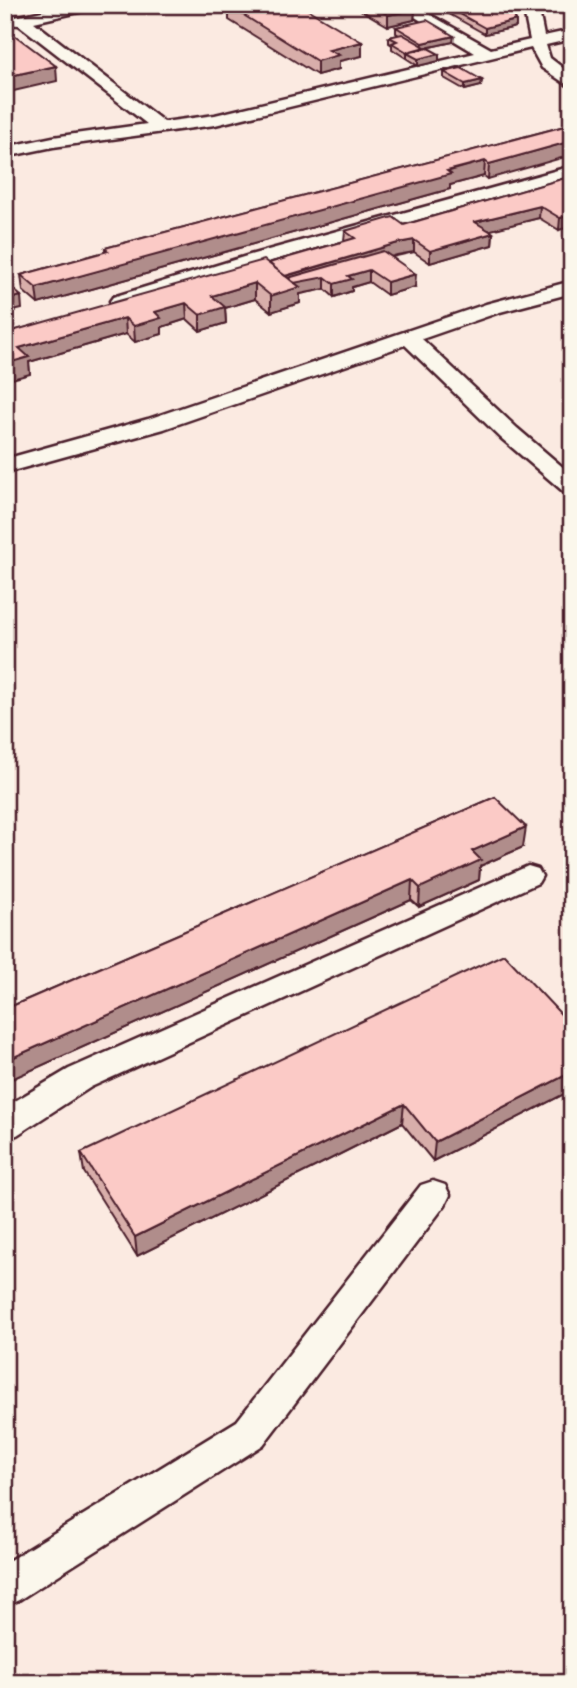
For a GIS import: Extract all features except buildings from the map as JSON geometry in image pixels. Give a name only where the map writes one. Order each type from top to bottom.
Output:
[{"type":"lane","points":[[13,22],[92,5]]},
{"type":"lane","points":[[402,5],[490,55]]},
{"type":"lane","points":[[522,5],[530,11],[535,20],[542,57],[572,83]]},
{"type":"lane","points":[[13,22],[159,126]]},
{"type":"lane","points":[[5,152],[53,142],[215,120],[572,34]]},
{"type":"lane","points":[[98,308],[257,259],[572,172]]},
{"type":"lane","points":[[5,466],[156,424],[493,308],[572,287]]},
{"type":"lane","points":[[409,338],[509,433],[572,487]]},
{"type":"lane","points":[[5,1126],[80,1078],[528,876]]},
{"type":"lane","points":[[5,1586],[250,1433],[433,1195]]},
{"type":"shaded area","points":[[5,5],[572,5],[572,1683],[5,1683]]}]
